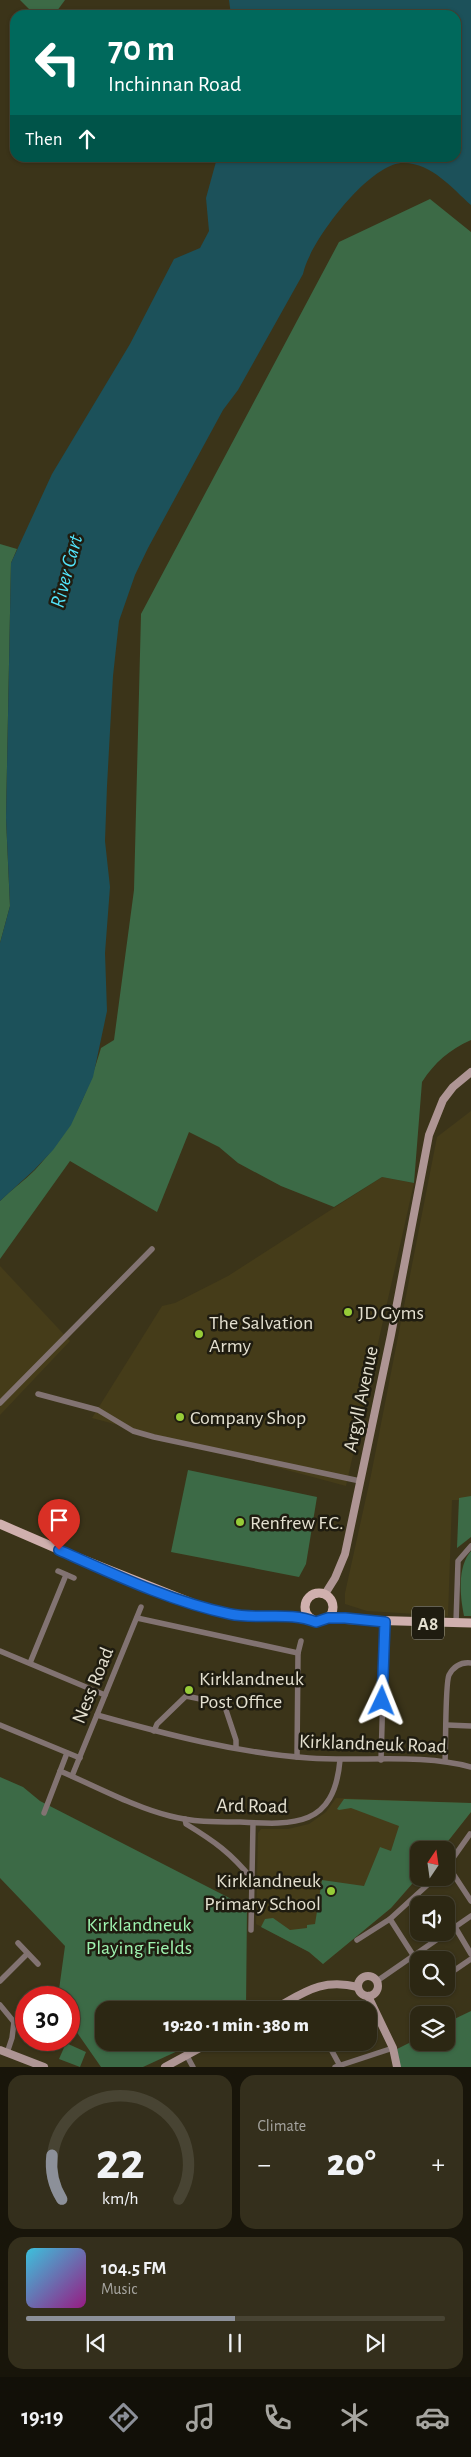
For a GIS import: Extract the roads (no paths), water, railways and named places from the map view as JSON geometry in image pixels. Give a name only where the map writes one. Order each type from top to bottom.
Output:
[{"type":"main road","points":[[0,1524],[194,1605],[234,1615],[281,1617],[308,1617],[320,1622],[328,1618],[333,1609],[331,1599],[325,1594],[312,1594],[304,1605],[281,1617]]},
{"type":"main road","points":[[304,1605],[308,1617]]},
{"type":"main road","points":[[333,1609],[345,1618]]},
{"type":"main road","name":"A8","points":[[328,1618],[385,1622],[471,1624]]},
{"type":"street","name":"Argyll Avenue","points":[[325,1594],[335,1578],[345,1554],[429,1135],[443,1100],[453,1087],[471,1072]]},
{"type":"street","points":[[0,1403],[152,1249]]},
{"type":"street","points":[[38,1394],[98,1410],[133,1431],[154,1437],[360,1481]]},
{"type":"street","points":[[456,1623],[458,1561],[471,1546]]},
{"type":"street","points":[[58,1571],[74,1578]]},
{"type":"street","points":[[30,1663],[66,1575]]},
{"type":"street","name":"Ness Road","points":[[72,1776],[141,1607]]},
{"type":"street","points":[[136,1618],[298,1652]]},
{"type":"street","points":[[381,1760],[385,1622]]},
{"type":"street","points":[[297,1757],[298,1652],[301,1640]]},
{"type":"street","points":[[0,1651],[105,1695]]},
{"type":"street","points":[[445,1761],[449,1675],[462,1662],[471,1662]]},
{"type":"street","points":[[154,1731],[157,1724],[186,1696],[224,1704],[236,1740],[236,1748]]},
{"type":"street","name":"Kirklandneuk Road","points":[[97,1715],[154,1731],[236,1748],[297,1757],[340,1760],[445,1761],[471,1767]]},
{"type":"street","points":[[0,1725],[80,1758]]},
{"type":"street","points":[[447,1725],[471,1726]]},
{"type":"street","points":[[44,1813],[68,1753]]},
{"type":"street","name":"Ard Road","points":[[60,1771],[160,1813],[185,1819],[253,1823],[296,1822],[317,1813],[335,1790],[340,1760]]},
{"type":"street","name":"Ard Road","points":[[185,1819],[186,1824],[221,1846],[234,1857],[252,1879]]},
{"type":"street","points":[[251,1930],[253,1823]]},
{"type":"street","points":[[455,1856],[470,1834]]},
{"type":"street","points":[[455,1878],[471,1901]]},
{"type":"street","points":[[357,1940],[390,1919],[426,1886]]},
{"type":"street","points":[[471,1916],[455,1927],[471,1954]]},
{"type":"street","points":[[390,1919],[410,1951]]},
{"type":"street","points":[[419,1951],[434,1941]]},
{"type":"street","points":[[18,1943],[38,1964]]},
{"type":"street","points":[[0,1981],[27,1954]]},
{"type":"street","points":[[377,1981],[410,1957]]},
{"type":"street","points":[[455,1970],[471,1960]]},
{"type":"street","points":[[377,1981],[371,1976],[364,1976],[359,1981],[358,1987],[360,1993],[368,1996],[393,2048],[398,2067]]},
{"type":"street","points":[[368,1996],[377,1991],[377,1981]]},
{"type":"street","points":[[289,2001],[314,1988],[329,1983],[358,1987]]},
{"type":"street","points":[[0,2005],[14,2022],[12,2038],[4,2052],[44,2067]]},
{"type":"street","points":[[331,2051],[337,2066],[393,2048]]},
{"type":"street","points":[[165,2067],[196,2051]]},
{"type":"street","points":[[187,2056],[193,2067]]},
{"type":"water","name":"River Cart","points":[[229,0],[471,0],[471,205],[440,177],[422,166],[412,164],[401,163],[387,167],[372,177],[357,191],[328,226],[316,244],[303,274],[238,390],[223,410],[135,575],[119,621],[113,676],[105,841],[110,887],[105,953],[107,1011],[93,1077],[71,1125],[53,1150],[0,1201],[0,943],[10,906],[6,818],[11,563],[52,474],[130,344],[174,259],[200,248],[209,231],[206,198],[216,162],[461,162],[461,10],[230,10]]},
{"type":"place","name":"JD Gyms","points":[[348,1312]]},
{"type":"place","name":"The Salvation Army","points":[[199,1334]]},
{"type":"place","name":"Company Shop","points":[[180,1417]]},
{"type":"place","name":"Renfrew F.C.","points":[[240,1522]]},
{"type":"place","name":"Kirklandneuk Post Office","points":[[189,1690]]},
{"type":"place","name":"Kirklandneuk Primary School","points":[[331,1891]]},
{"type":"park label","name":"Kirklandneuk Playing Fields","points":[[139,1936]]}]
